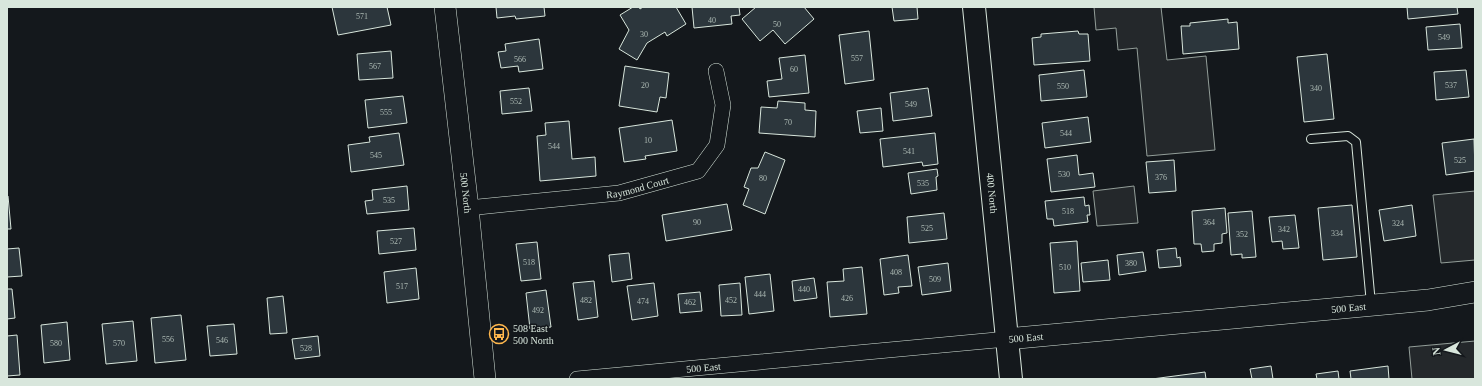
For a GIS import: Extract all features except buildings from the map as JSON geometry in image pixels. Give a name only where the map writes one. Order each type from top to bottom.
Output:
[{"type":"main road","name":"400 North","points":[[974,7],[1011,379]]},
{"type":"street","name":"500 North","points":[[445,7],[486,379]]},
{"type":"street","name":"Raymond Court","points":[[468,208],[619,193],[698,171],[717,145],[723,105],[716,71]]},
{"type":"street","name":"500 East","points":[[577,379],[1428,300],[1475,292]]},
{"type":"lane","points":[[1311,140],[1348,136],[1356,142],[1371,305]]},
{"type":"shaded area","points":[[1094,7],[1161,7],[1167,60],[1206,56],[1215,150],[1147,156],[1137,48],[1118,50],[1116,28],[1096,30]]},
{"type":"shaded area","points":[[1134,186],[1138,223],[1097,226],[1093,191]]},
{"type":"shaded area","points":[[1475,191],[1475,260],[1441,263],[1433,195]]},
{"type":"shaded area","points":[[1475,341],[1475,379],[1412,379],[1409,347]]},
{"type":"place","name":"508 East 500 North","points":[[499,334]]}]
